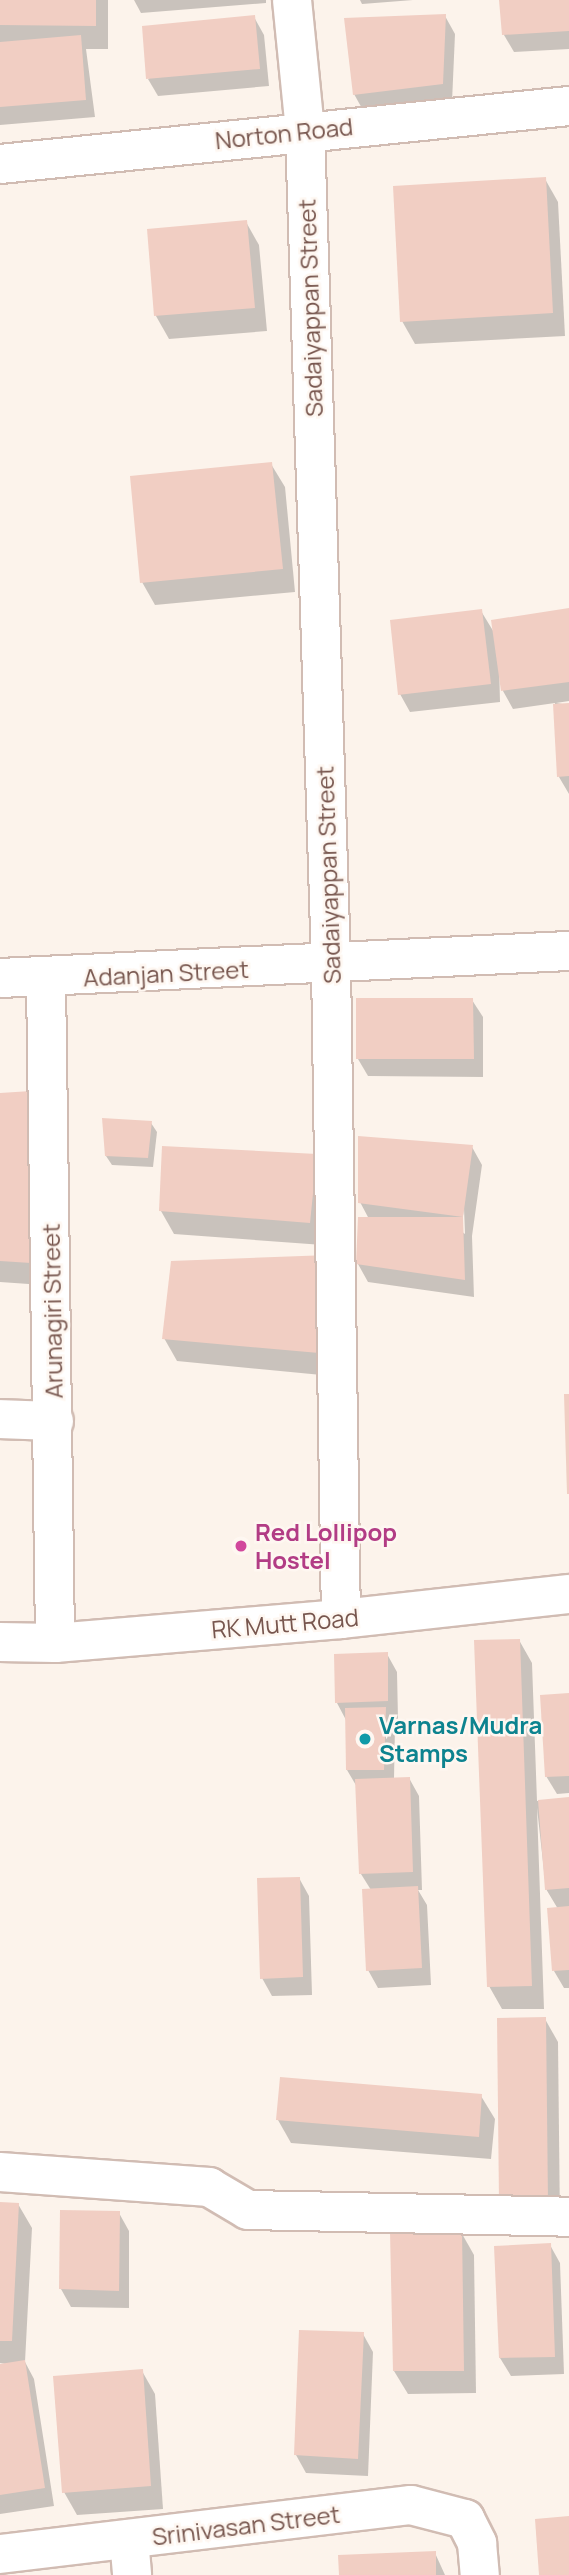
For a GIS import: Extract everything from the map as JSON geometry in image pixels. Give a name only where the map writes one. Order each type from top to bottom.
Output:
[{"type":"street","name":"Sadaiyappan Street","points":[[292,0],[305,131],[331,964],[341,1619]]},
{"type":"street","name":"Norton Road","points":[[0,164],[569,106]]},
{"type":"street","name":"Adanjan Street","points":[[0,978],[46,979],[569,951]]},
{"type":"street","name":"Arunagiri Street","points":[[46,979],[55,1643]]},
{"type":"street","points":[[0,1419],[54,1421]]},
{"type":"street","name":"RK Mutt Road","points":[[0,1642],[55,1643],[341,1619],[569,1594]]},
{"type":"street","points":[[0,2172],[209,2187],[248,2210],[569,2217]]},
{"type":"street","name":"Srinivasan Street","points":[[0,2554],[130,2557],[411,2505],[465,2519],[479,2559]]},
{"type":"building","points":[[0,0],[96,0],[96,26],[0,25]]},
{"type":"building","points":[[499,0],[569,0],[569,31],[502,35]]},
{"type":"building","points":[[446,14],[443,84],[353,95],[344,18]]},
{"type":"building","points":[[255,15],[260,69],[146,79],[142,26]]},
{"type":"building","points":[[81,35],[86,100],[0,107],[0,42]]},
{"type":"building","points":[[546,177],[553,313],[400,322],[393,186]]},
{"type":"building","points":[[247,220],[255,308],[154,316],[147,229]]},
{"type":"building","points":[[272,462],[283,569],[140,583],[130,476]]},
{"type":"building","points":[[569,608],[569,682],[501,691],[491,620]]},
{"type":"building","points":[[482,609],[491,684],[398,695],[390,620]]},
{"type":"building","points":[[569,703],[569,776],[557,777],[553,704]]},
{"type":"building","points":[[356,998],[473,998],[474,1059],[356,1059]]},
{"type":"building","points":[[31,1091],[31,1263],[0,1261],[0,1093]]},
{"type":"building","points":[[102,1118],[152,1121],[148,1158],[105,1156]]},
{"type":"building","points":[[358,1136],[473,1145],[463,1217],[358,1203]]},
{"type":"building","points":[[162,1146],[317,1154],[310,1223],[159,1211]]},
{"type":"building","points":[[358,1217],[463,1217],[465,1280],[356,1264]]},
{"type":"building","points":[[329,1255],[319,1353],[162,1339],[171,1261]]},
{"type":"building","points":[[564,1394],[569,1394],[569,1494],[567,1494]]},
{"type":"building","points":[[520,1639],[532,1986],[487,1987],[474,1640]]},
{"type":"building","points":[[388,1652],[388,1701],[335,1703],[334,1654]]},
{"type":"building","points":[[569,1693],[569,1776],[545,1777],[540,1695]]},
{"type":"building","name":"Varnas/Mudra Stamps","points":[[386,1707],[384,1770],[346,1770],[345,1708]]},
{"type":"building","points":[[410,1777],[413,1872],[359,1874],[355,1779]]},
{"type":"building","points":[[569,1797],[569,1888],[545,1890],[538,1800]]},
{"type":"building","points":[[300,1877],[303,1977],[260,1979],[257,1878]]},
{"type":"building","points":[[418,1886],[422,1968],[366,1971],[362,1889]]},
{"type":"building","points":[[569,1906],[569,1970],[552,1971],[547,1908]]},
{"type":"building","points":[[546,2017],[548,2202],[499,2202],[497,2018]]},
{"type":"building","points":[[280,2077],[482,2094],[479,2137],[276,2120]]},
{"type":"building","points":[[0,2202],[19,2203],[12,2341],[0,2341]]},
{"type":"building","points":[[60,2210],[120,2211],[119,2291],[59,2289]]},
{"type":"building","points":[[462,2230],[464,2371],[393,2371],[390,2231]]},
{"type":"building","points":[[551,2243],[555,2357],[499,2358],[494,2246]]},
{"type":"building","points":[[299,2330],[364,2332],[358,2459],[294,2455]]},
{"type":"building","points":[[25,2360],[45,2488],[0,2495],[0,2364]]},
{"type":"building","points":[[143,2369],[151,2486],[62,2493],[53,2376]]},
{"type":"building","points":[[569,2516],[569,2575],[539,2575],[535,2519]]},
{"type":"building","points":[[436,2551],[436,2575],[339,2575],[338,2555]]},
{"type":"place","name":"Red Lollipop Hostel","points":[[241,1546]]},
{"type":"place","name":"Varnas/Mudra Stamps","points":[[365,1739]]}]
